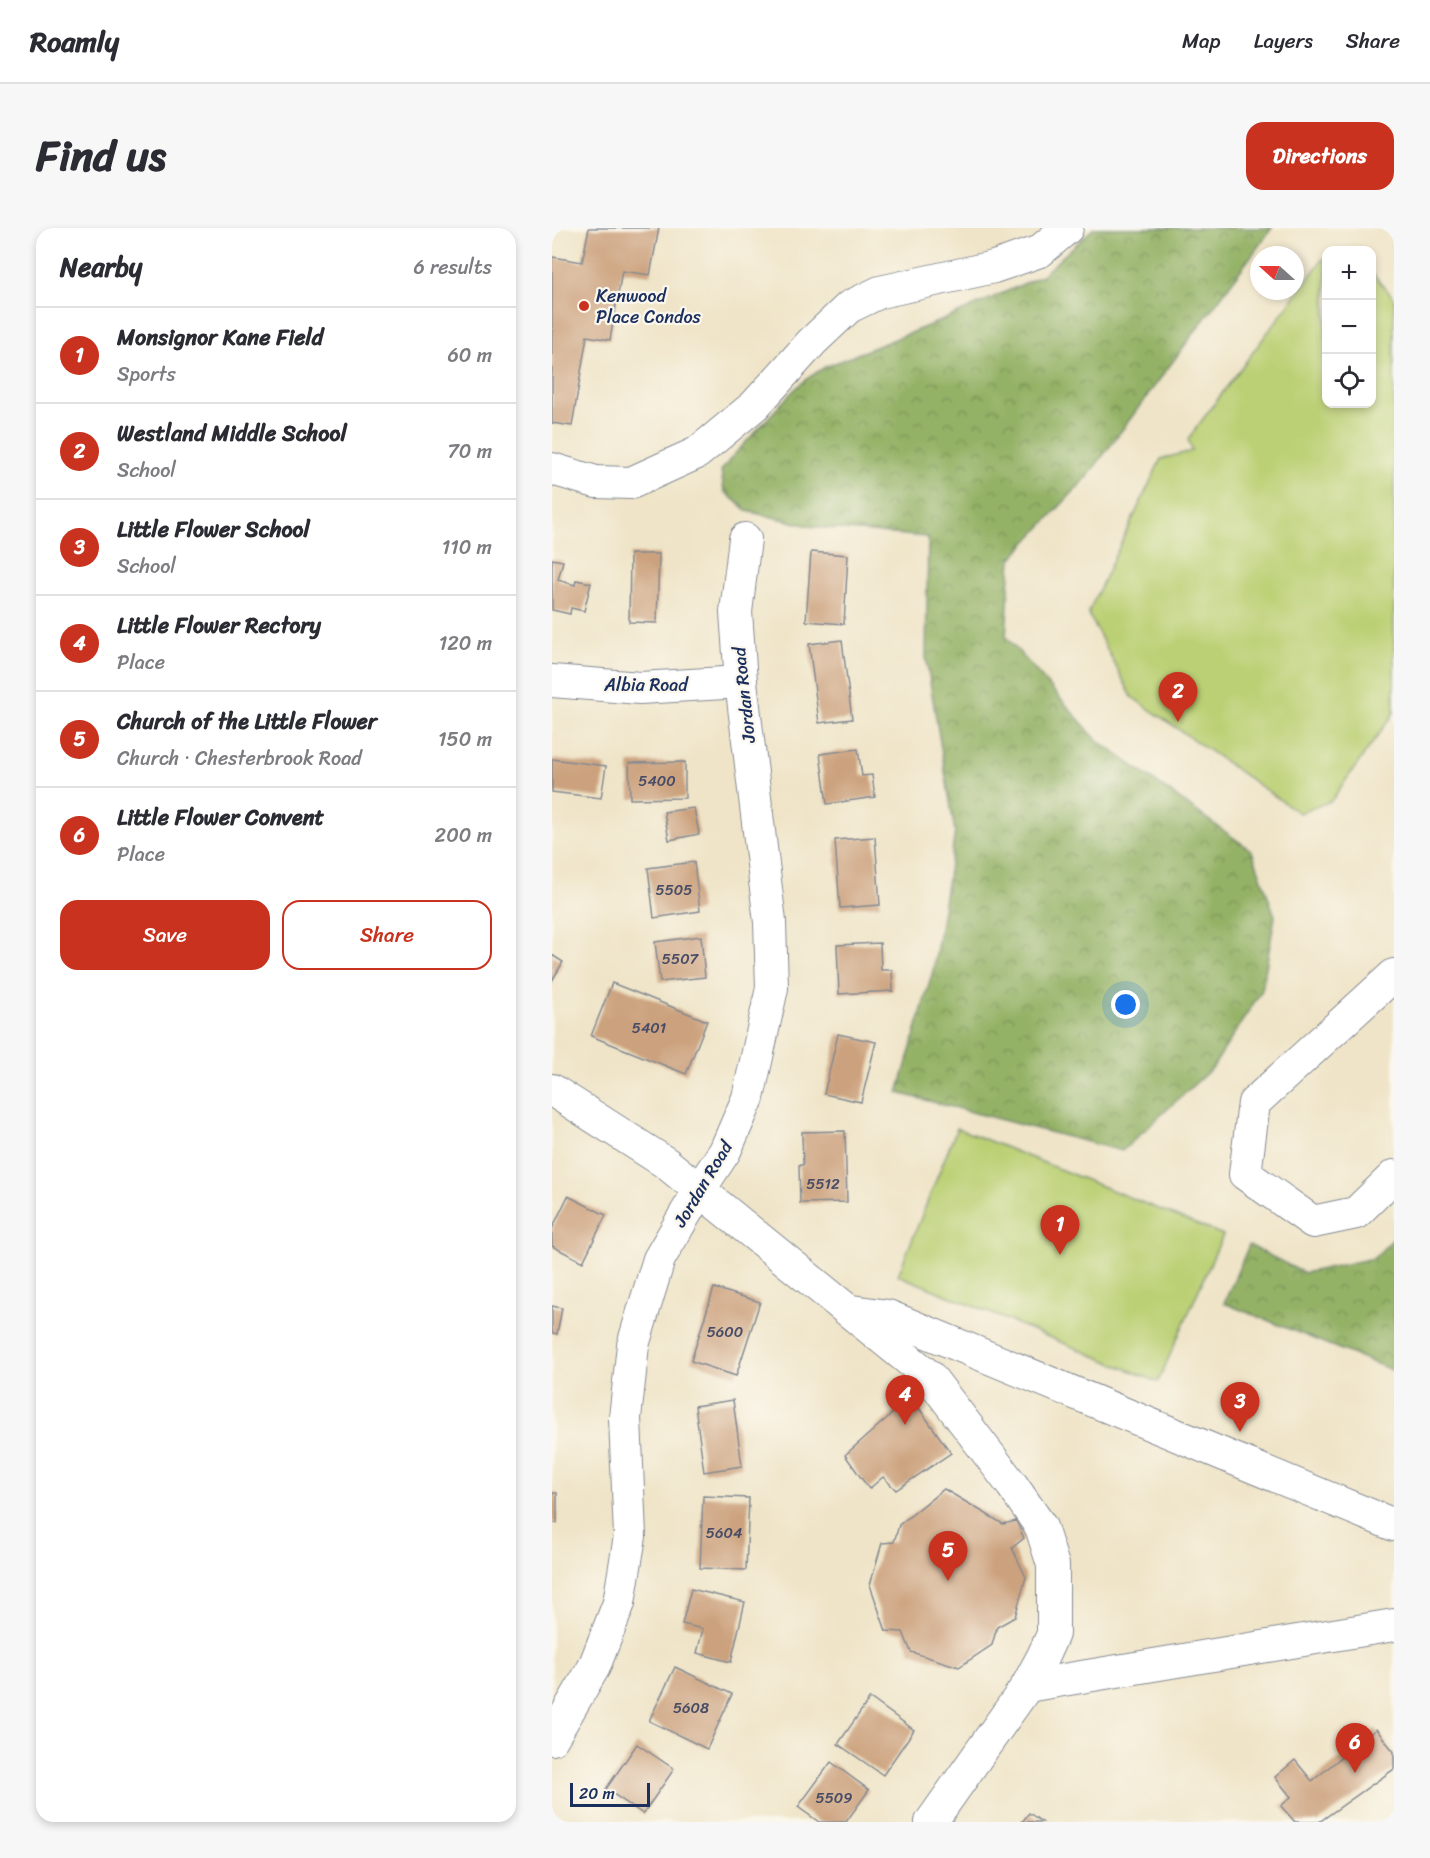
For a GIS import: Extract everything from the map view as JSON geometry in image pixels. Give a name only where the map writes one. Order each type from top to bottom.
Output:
[{"type":"street","points":[[552,469],[596,482],[631,483],[697,453],[755,405],[812,342],[849,307],[880,292],[994,267],[1040,251],[1067,228]]},
{"type":"street","name":"Jordan Road","points":[[552,1739],[594,1667],[619,1603],[630,1536],[625,1418],[633,1345],[659,1259],[725,1151],[748,1098],[772,988],[770,922],[741,682],[736,612],[745,539]]},
{"type":"street","name":"Albia Road","points":[[552,681],[640,688],[741,682]]},
{"type":"street","points":[[1394,975],[1254,1103],[1245,1174],[1313,1221],[1356,1213],[1394,1176]]},
{"type":"street","points":[[552,1090],[666,1162],[930,1377],[1041,1527],[1053,1565],[1053,1634],[1027,1686],[931,1822]]},
{"type":"street","points":[[849,1311],[888,1317],[1394,1525]]},
{"type":"street","points":[[1027,1686],[1394,1624]]},
{"type":"green space","points":[[1094,228],[1272,228],[1259,246],[1250,246],[1250,258],[1087,477],[1011,559],[1006,637],[1097,740],[1252,851],[1275,916],[1262,990],[1213,1067],[1122,1151],[898,1093],[934,967],[955,832],[926,658],[928,537],[814,527],[747,511],[724,491],[721,471],[793,391],[825,367],[945,319],[1041,276]]},
{"type":"green space","points":[[1322,260],[1322,408],[1376,408],[1376,278],[1394,298],[1394,713],[1331,801],[1299,813],[1132,697],[1088,613],[1161,459],[1192,451],[1188,439],[1292,300],[1304,300],[1304,284]]},
{"type":"green space","points":[[957,1128],[1223,1235],[1158,1382],[898,1275]]},
{"type":"green space","points":[[1394,1238],[1394,1371],[1224,1303],[1249,1245],[1304,1273],[1374,1258]]},
{"type":"building","name":"Kenwood Place Condos","points":[[589,228],[659,228],[650,275],[622,271],[610,340],[587,336],[572,426],[552,423],[552,257],[582,262]]},
{"type":"building","points":[[811,552],[848,555],[844,624],[806,621]]},
{"type":"building","points":[[630,554],[659,554],[657,623],[629,622]]},
{"type":"building","points":[[552,559],[563,561],[558,580],[575,585],[576,580],[591,583],[584,611],[571,608],[570,614],[552,610]]},
{"type":"building","points":[[842,640],[852,719],[819,723],[809,644]]},
{"type":"building","points":[[858,749],[862,776],[872,775],[875,797],[827,804],[820,754]]},
{"type":"building","points":[[552,759],[606,766],[601,798],[552,792]]},
{"type":"building","points":[[685,762],[685,798],[630,799],[629,763]]},
{"type":"building","points":[[694,808],[699,834],[669,840],[664,812]]},
{"type":"building","points":[[875,837],[880,905],[840,908],[835,840]]},
{"type":"building","points":[[694,862],[700,911],[654,918],[648,868]]},
{"type":"building","points":[[701,936],[705,977],[660,982],[655,942]]},
{"type":"building","points":[[880,943],[881,970],[892,970],[893,991],[839,994],[837,945]]},
{"type":"building","points":[[552,955],[563,962],[552,981]]},
{"type":"building","points":[[612,983],[707,1021],[686,1074],[591,1036]]},
{"type":"building","points":[[838,1034],[876,1042],[861,1102],[824,1094]]},
{"type":"building","points":[[845,1131],[847,1202],[800,1203],[799,1165],[803,1165],[802,1132]]},
{"type":"building","points":[[568,1196],[606,1215],[583,1262],[552,1246],[552,1229]]},
{"type":"building","points":[[714,1288],[760,1302],[736,1376],[691,1361]]},
{"type":"building","points":[[552,1306],[562,1308],[557,1334],[552,1333]]},
{"type":"building","points":[[911,1397],[951,1453],[896,1490],[883,1477],[869,1489],[845,1455]]},
{"type":"building","points":[[733,1400],[742,1466],[704,1472],[695,1406]]},
{"type":"building","points":[[944,1489],[1003,1524],[1016,1521],[1024,1538],[1012,1548],[1026,1577],[1015,1617],[997,1627],[992,1645],[959,1667],[911,1652],[903,1632],[886,1631],[870,1585],[882,1543],[894,1542],[899,1525]]},
{"type":"building","points":[[552,1493],[557,1493],[557,1523],[552,1523]]},
{"type":"building","points":[[703,1496],[749,1498],[746,1570],[700,1568]]},
{"type":"building","points":[[691,1589],[745,1602],[731,1662],[697,1653],[703,1629],[682,1624]]},
{"type":"building","points":[[675,1667],[732,1694],[707,1749],[649,1721]]},
{"type":"building","points":[[870,1698],[914,1730],[883,1775],[838,1744]]},
{"type":"building","points":[[1376,1729],[1394,1752],[1394,1769],[1319,1822],[1295,1822],[1281,1806],[1291,1797],[1275,1777],[1295,1760],[1312,1781]]},
{"type":"building","points":[[637,1744],[674,1769],[643,1814],[606,1789]]},
{"type":"building","points":[[831,1762],[869,1790],[846,1822],[819,1822],[798,1807]]},
{"type":"building","points":[[1029,1813],[1042,1822],[1022,1822]]},
{"type":"place","name":"Kenwood Place Condos","points":[[584,306]]},
{"type":"place","name":"Westland Middle School","points":[[1178,722]]},
{"type":"place","name":"Monsignor Kane Field","points":[[1060,1255]]},
{"type":"place","name":"Little Flower Rectory","points":[[905,1425]]},
{"type":"place","name":"Little Flower School","points":[[1240,1432]]},
{"type":"place","name":"Church of the Little Flower","points":[[948,1581]]},
{"type":"place","name":"Little Flower Convent","points":[[1355,1773]]}]
